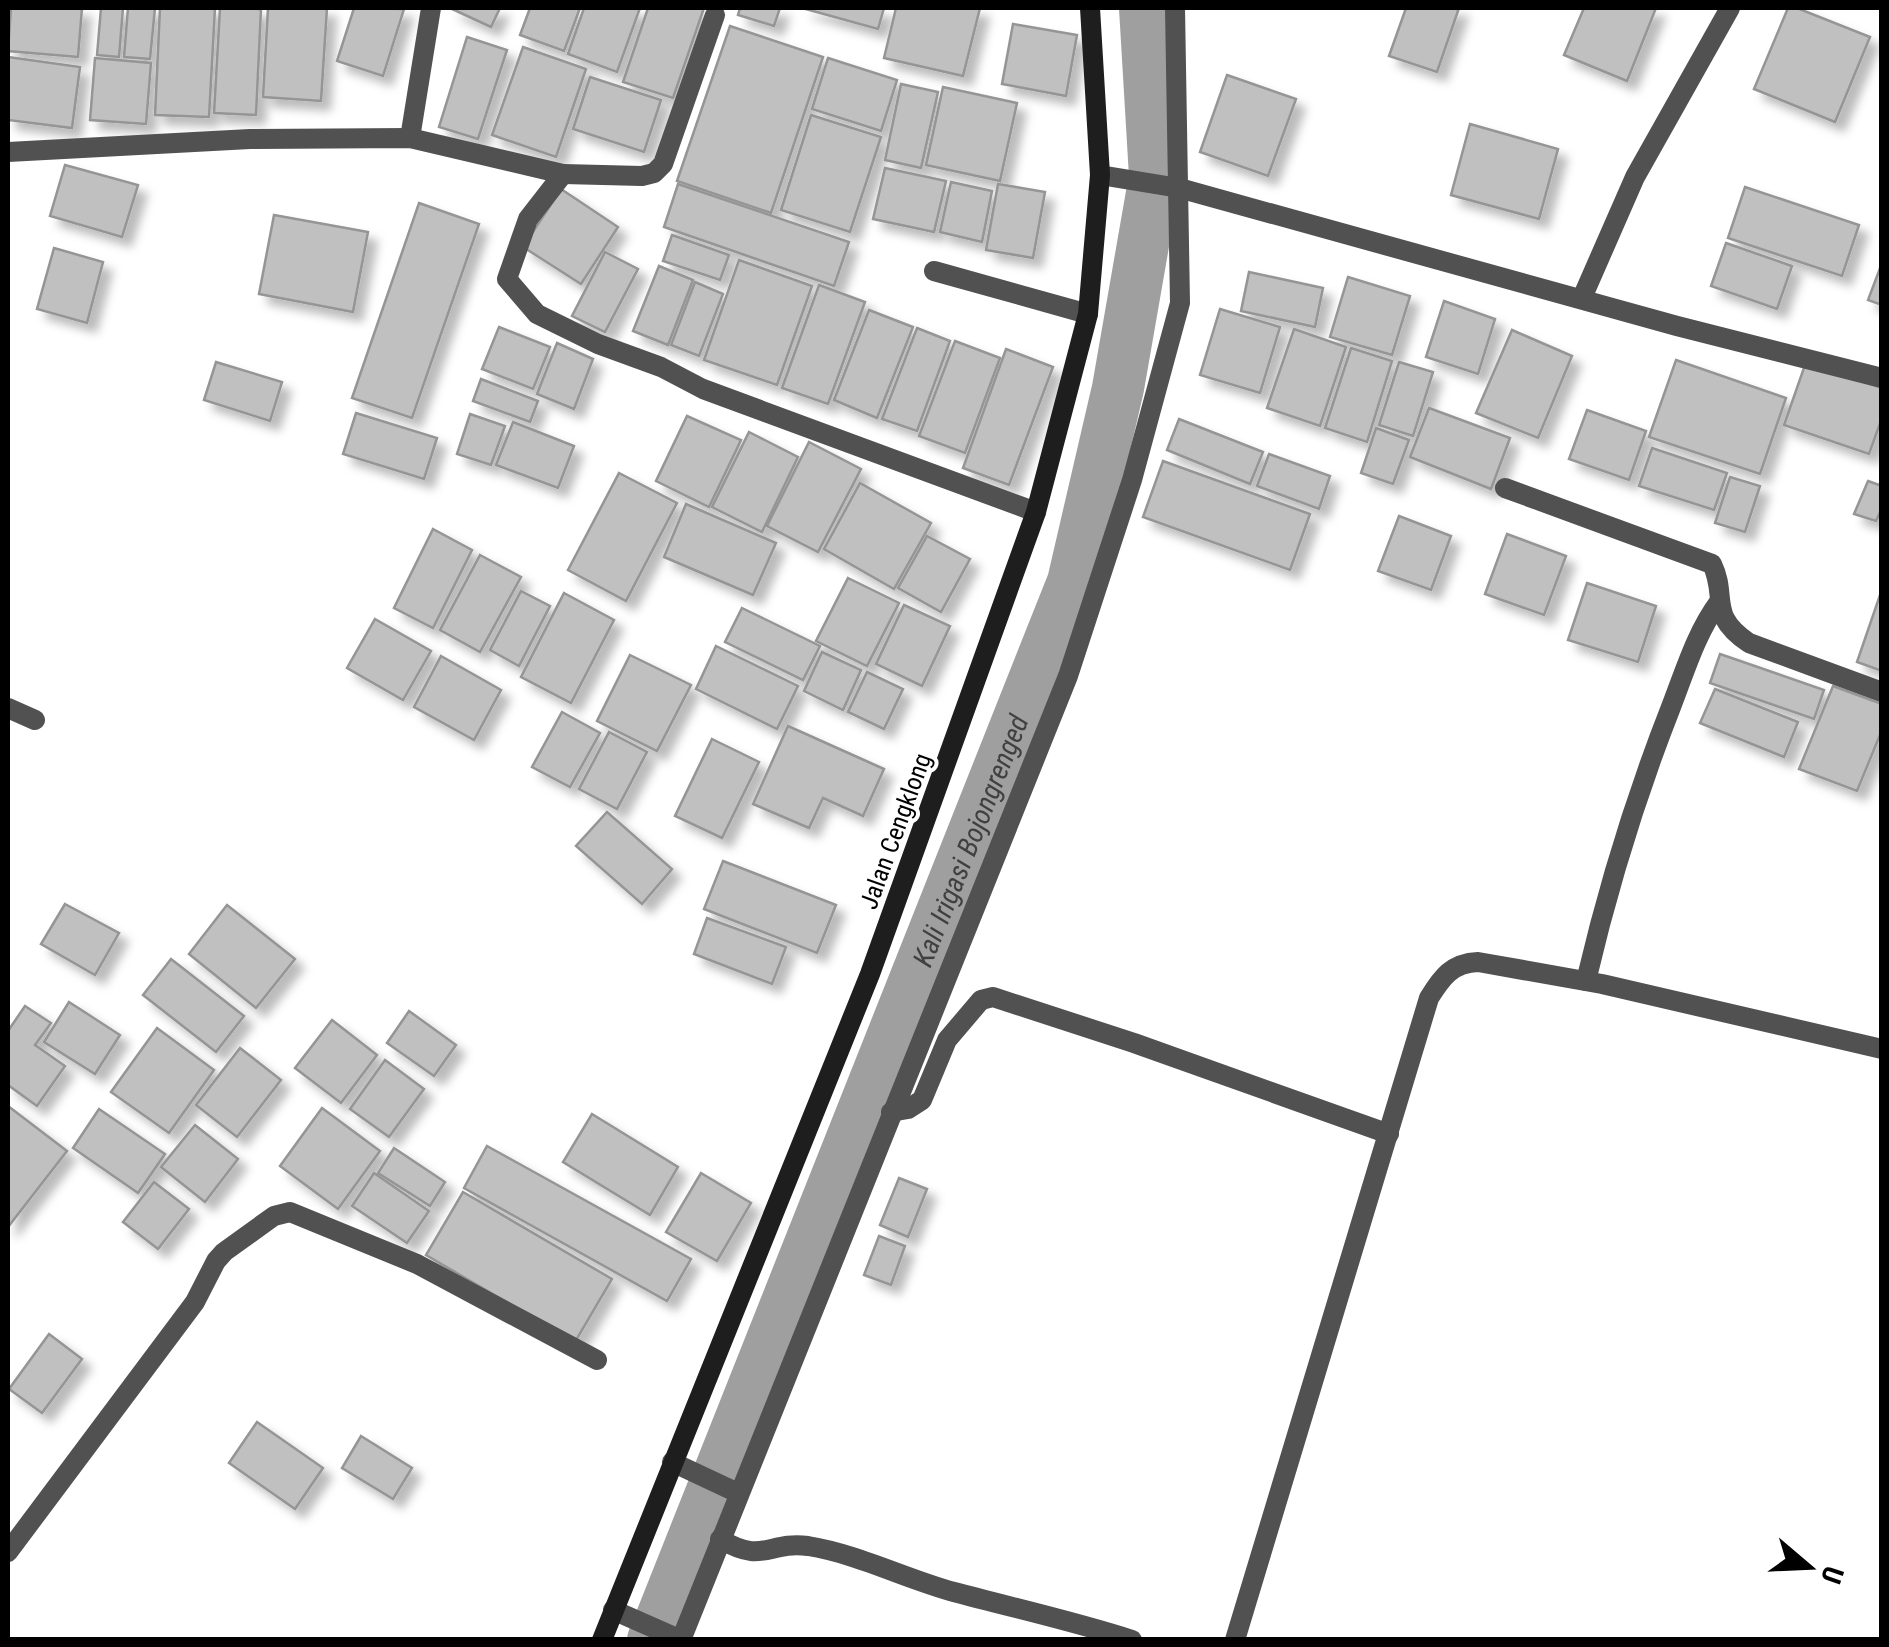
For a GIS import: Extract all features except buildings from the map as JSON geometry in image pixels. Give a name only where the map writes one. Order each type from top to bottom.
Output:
[{"type":"main road","name":"Jalan Cengklong","points":[[602,1640],[619,1613],[870,974],[1036,512],[1088,314],[1108,177],[1090,8]]},
{"type":"street","points":[[410,138],[431,8]]},
{"type":"street","points":[[619,1613],[678,1638],[720,1539],[734,1490],[1068,676],[1132,480],[1180,303],[1174,187],[1175,8]]},
{"type":"street","points":[[1582,298],[1635,177],[1730,8]]},
{"type":"street","points":[[8,152],[250,139],[410,138],[563,174],[642,176],[654,173],[663,164],[716,14]]},
{"type":"street","points":[[563,174],[528,219],[507,279],[537,314],[703,389],[1036,512]]},
{"type":"street","points":[[1108,177],[1174,187],[1882,378]]},
{"type":"street","points":[[934,271],[1088,314]]},
{"type":"street","points":[[1505,488],[1712,564],[1719,602],[1730,628],[1749,642],[1882,692]]},
{"type":"street","points":[[1586,980],[1605,900],[1645,774],[1695,642],[1719,602]]},
{"type":"street","points":[[8,708],[35,720]]},
{"type":"street","points":[[1235,1640],[1429,998],[1448,971],[1462,962],[1478,962],[1586,980],[1882,1049]]},
{"type":"street","points":[[891,1112],[914,1107],[922,1100],[947,1040],[981,1000],[993,997],[1134,1042],[1388,1134]]},
{"type":"street","points":[[8,1552],[195,1302],[216,1261],[267,1220],[283,1213],[331,1227],[417,1264],[597,1360]]},
{"type":"street","points":[[678,1465],[734,1490]]},
{"type":"street","points":[[720,1539],[738,1550],[757,1554],[781,1546],[808,1546],[952,1592],[1058,1617],[1132,1640]]},
{"type":"waterway","name":"Kali Irigasi Bojongrenged","points":[[653,1640],[1073,582],[1118,388],[1155,176],[1145,8]]}]
